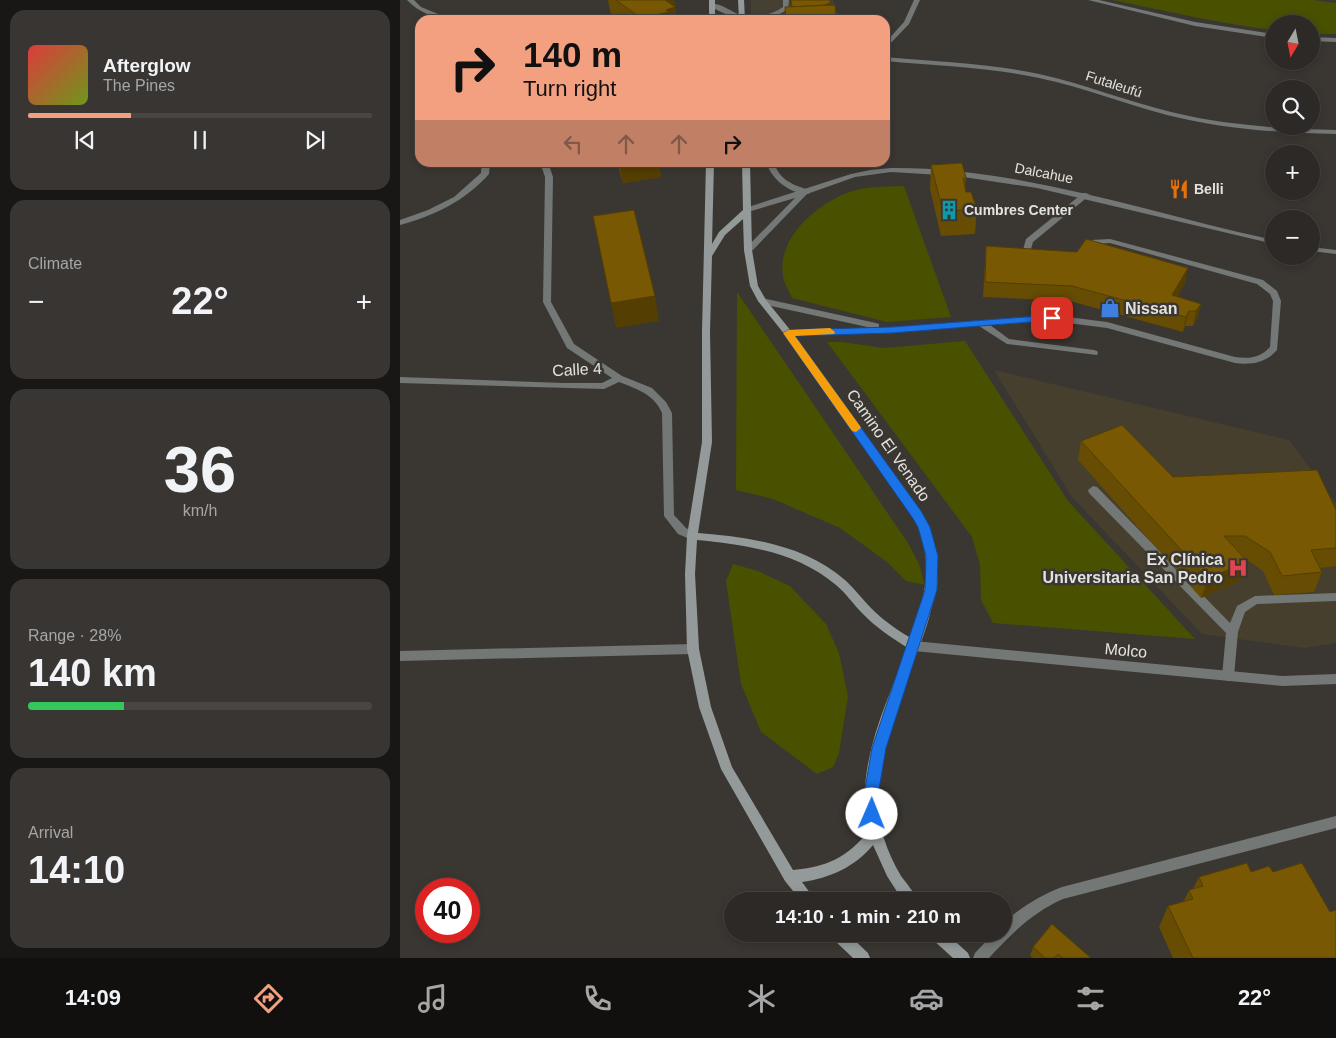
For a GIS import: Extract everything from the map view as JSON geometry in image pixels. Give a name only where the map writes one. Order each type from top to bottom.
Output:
[{"type":"street","points":[[410,0],[418,8],[437,15]]},
{"type":"street","points":[[741,0],[742,15]]},
{"type":"street","points":[[774,15],[781,13],[786,8],[786,0]]},
{"type":"street","points":[[890,42],[907,23],[917,0]]},
{"type":"street","points":[[1091,0],[1195,24],[1265,35]]},
{"type":"street","points":[[712,15],[712,2],[735,15]]},
{"type":"street","points":[[1320,39],[1336,40]]},
{"type":"street","name":"Futaleufú","points":[[890,59],[988,68],[1039,76],[1079,86],[1170,114],[1225,124],[1292,131],[1336,132]]},
{"type":"street","points":[[400,223],[431,212],[457,199],[484,174],[485,167]]},
{"type":"street","points":[[546,167],[549,177],[547,302],[570,346],[619,378]]},
{"type":"street","points":[[710,167],[706,332],[707,442],[692,536],[690,574],[693,649],[705,707],[727,769],[790,877],[802,892]]},
{"type":"street","name":"Camino El Venado","points":[[746,167],[748,250],[754,286],[762,302],[788,333],[917,514],[924,527],[932,556],[931,590],[879,748],[871,795],[875,833],[886,860],[906,892]]},
{"type":"street","points":[[771,167],[779,180],[806,192]]},
{"type":"street","points":[[869,167],[870,172]]},
{"type":"street","name":"Dalcahue","points":[[748,210],[806,192],[836,180],[870,172],[904,170],[972,175],[1032,184],[1086,196],[1190,224],[1265,240]]},
{"type":"street","name":"Dalcahue","points":[[748,250],[806,192]]},
{"type":"street","points":[[1044,260],[1032,255],[1027,250],[1029,241],[1086,196]]},
{"type":"street","points":[[708,256],[722,234],[748,210]]},
{"type":"street","points":[[788,333],[892,330],[1044,318],[1091,322],[1221,358],[1240,361],[1264,358],[1274,348],[1277,301],[1274,293],[1260,282],[1110,241],[1094,242],[1075,255]]},
{"type":"street","points":[[1320,250],[1336,252]]},
{"type":"street","points":[[762,302],[892,330]]},
{"type":"street","points":[[980,322],[1007,340],[1094,353]]},
{"type":"street","name":"Calle 4","points":[[400,380],[604,386],[619,378],[649,390],[657,397],[666,413],[669,516],[682,531],[692,536]]},
{"type":"street","points":[[1093,490],[1232,632]]},
{"type":"street","points":[[692,536],[734,539],[766,545],[806,560],[839,582],[884,626],[914,646]]},
{"type":"street","points":[[1228,676],[1232,632],[1241,609],[1255,600],[1336,597]]},
{"type":"street","name":"Molco","points":[[914,646],[1228,676],[1282,680],[1336,679]]},
{"type":"street","points":[[400,656],[693,649]]},
{"type":"street","points":[[980,958],[1030,908],[1062,892],[1336,823]]},
{"type":"street","points":[[790,877],[810,876],[829,871],[847,862],[863,849],[875,833]]},
{"type":"street","points":[[846,942],[863,958]]},
{"type":"street","points":[[946,942],[963,958]]},
{"type":"shaded area","points":[[751,0],[833,0],[838,15],[751,15]]},
{"type":"shaded area","name":"Ex Clínica Universitaria San Pedro","points":[[994,370],[1289,440],[1336,503],[1336,643],[1304,648],[1202,634],[1072,497]]},
{"type":"green space","points":[[1113,0],[1313,0],[1336,3],[1336,34],[1320,34],[1320,15],[1265,15],[1265,29],[1214,21]]},
{"type":"green space","points":[[904,186],[951,317],[887,322],[792,298],[783,276],[783,262],[786,249],[792,237],[811,215],[835,198],[847,193],[867,188]]},
{"type":"green space","points":[[737,292],[908,543],[919,564],[925,585],[906,581],[887,562],[840,528],[773,499],[736,490]]},
{"type":"green space","points":[[965,341],[1068,501],[1195,639],[993,623],[981,600],[980,565],[972,537],[827,342],[842,342],[884,348]]},
{"type":"green space","points":[[733,564],[758,571],[790,586],[826,624],[839,653],[848,696],[839,753],[833,767],[817,774],[761,732],[741,684],[726,581]]},
{"type":"building","points":[[616,0],[665,0],[675,7],[666,10],[669,12],[655,15],[637,15]]},
{"type":"building","points":[[791,0],[830,0],[830,3],[792,7]]},
{"type":"building","points":[[835,5],[836,15],[786,15],[785,7]]},
{"type":"building","points":[[962,163],[966,178],[963,178],[966,192],[971,192],[977,209],[943,211],[931,165]]},
{"type":"building","points":[[634,210],[655,296],[611,303],[593,216]]},
{"type":"building","points":[[1086,239],[1188,268],[1172,295],[1201,304],[1196,311],[1189,311],[1186,317],[1072,286],[985,282],[986,246],[1077,252]]},
{"type":"building","points":[[1122,425],[1173,477],[1317,470],[1336,510],[1336,548],[1311,550],[1322,572],[1282,576],[1270,552],[1245,536],[1224,536],[1247,561],[1208,579],[1081,441]]},
{"type":"building","points":[[1247,863],[1251,872],[1269,866],[1273,872],[1302,863],[1330,912],[1336,910],[1336,958],[1193,958],[1168,906],[1193,899],[1189,890],[1203,886],[1199,877]]},
{"type":"building","points":[[1052,924],[1091,958],[1063,958],[1058,954],[1054,958],[1045,958],[1033,947]]},
{"type":"slow traffic","points":[[830,332],[788,333],[856,428]]},
{"type":"place","name":"Belli","points":[[1179,189]]},
{"type":"place","name":"Cumbres Center","points":[[949,210]]},
{"type":"place","name":"Nissan","points":[[1110,308]]},
{"type":"place","name":"Ex Clínica Universitaria San Pedro","points":[[1238,568]]},
{"type":"route","points":[[872,814],[871,795],[879,748],[931,590],[932,556],[929,541],[917,514],[788,333],[892,330],[1030,318],[1052,318]]}]
